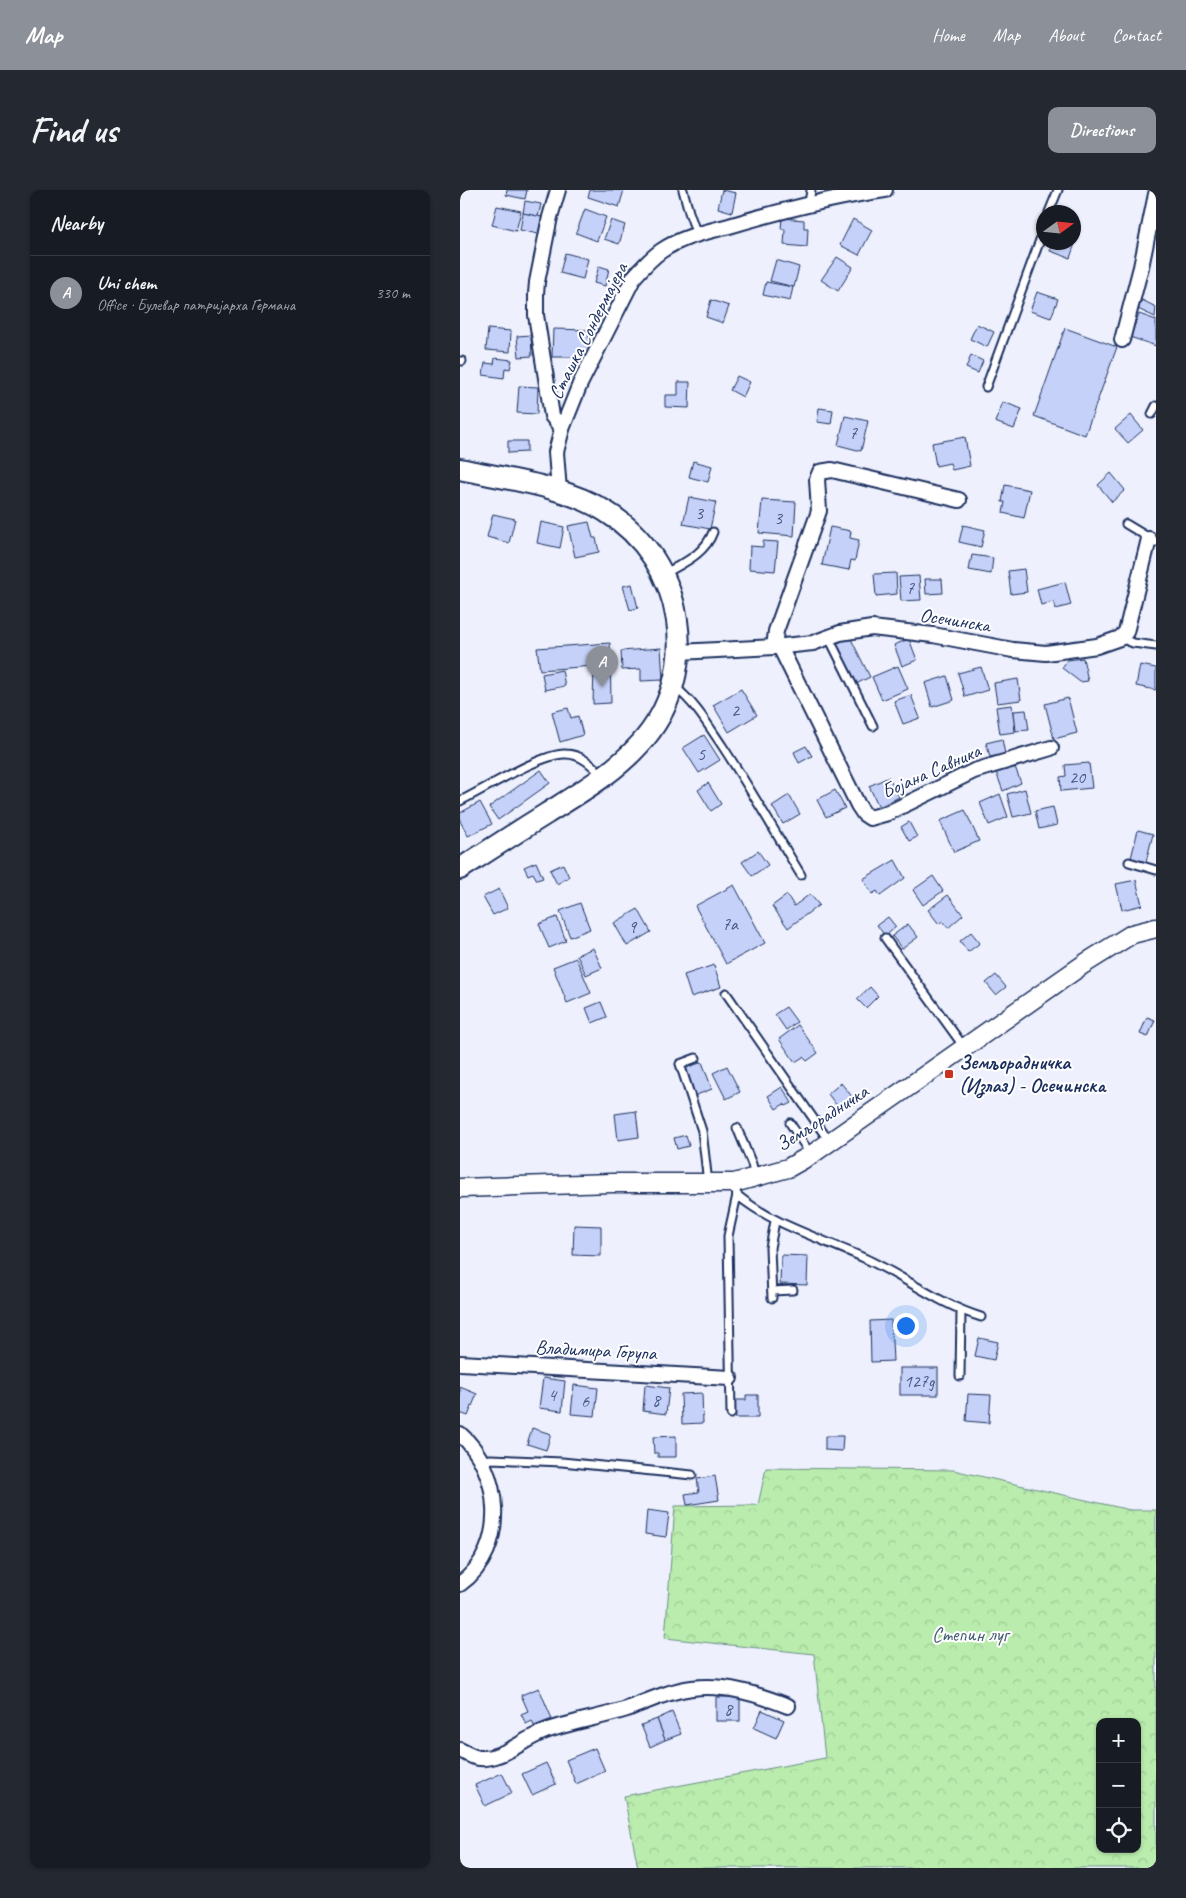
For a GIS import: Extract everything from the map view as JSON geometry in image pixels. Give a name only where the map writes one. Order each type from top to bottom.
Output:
[{"type":"main road","points":[[460,469],[558,491],[604,510],[630,529],[642,542],[663,574],[676,614],[679,652],[674,686],[666,706],[652,730],[630,756],[604,777],[460,869]]},
{"type":"street","points":[[558,190],[550,217],[536,282],[536,294],[539,334],[552,416],[562,429]]},
{"type":"street","name":"Сташка Сондермајера","points":[[558,491],[556,452],[562,429],[580,384],[634,277],[641,269],[661,251],[675,243],[810,197],[885,190]]},
{"type":"street","points":[[1122,340],[1141,267],[1156,194]]},
{"type":"street","points":[[777,647],[776,631],[819,511],[817,479],[820,472],[834,470],[959,500]]},
{"type":"street","points":[[1120,638],[1129,626],[1153,540]]},
{"type":"street","name":"Осечинска","points":[[679,652],[777,647],[813,643],[848,631],[883,629],[933,635],[1013,650],[1046,653],[1098,646],[1120,638]]},
{"type":"street","name":"Бојана Савника","points":[[777,647],[858,805],[864,814],[870,818],[888,812],[974,772],[1051,748]]},
{"type":"street","name":"Земљорадничка","points":[[460,1188],[612,1183],[708,1183],[735,1189],[755,1178],[788,1168],[811,1155],[1117,942],[1139,931],[1156,928]]},
{"type":"street","name":"Владимира Горупа","points":[[460,1363],[730,1378]]},
{"type":"street","points":[[460,1434],[474,1448],[482,1460],[494,1506],[495,1519],[487,1550],[478,1566],[460,1584]]},
{"type":"street","points":[[460,1750],[482,1759],[494,1757],[544,1732],[619,1711],[670,1693],[693,1688],[730,1688],[788,1706]]},
{"type":"lane","points":[[683,190],[697,235]]},
{"type":"lane","points":[[1052,205],[1058,190]]},
{"type":"lane","points":[[986,387],[1036,250]]},
{"type":"lane","points":[[1152,414],[1156,406]]},
{"type":"lane","points":[[1126,524],[1153,540]]},
{"type":"lane","points":[[663,574],[704,549],[710,541],[712,532]]},
{"type":"lane","points":[[829,638],[873,726]]},
{"type":"lane","points":[[1120,638],[1133,643],[1156,646]]},
{"type":"lane","points":[[674,686],[689,698],[702,715],[736,767],[801,875]]},
{"type":"lane","points":[[460,801],[536,762],[558,754],[575,755],[582,758],[604,777]]},
{"type":"lane","points":[[1129,862],[1156,870]]},
{"type":"lane","points":[[885,938],[964,1048]]},
{"type":"lane","points":[[726,992],[829,1142]]},
{"type":"lane","points":[[696,1058],[680,1064],[702,1131],[708,1183]]},
{"type":"lane","points":[[790,1123],[811,1155]]},
{"type":"lane","points":[[737,1128],[752,1164],[755,1178]]},
{"type":"lane","points":[[735,1189],[775,1221],[864,1257],[962,1311],[981,1317]]},
{"type":"lane","points":[[731,1414],[728,1236],[735,1189]]},
{"type":"lane","points":[[775,1221],[770,1248],[772,1294],[793,1290]]},
{"type":"lane","points":[[960,1376],[962,1311]]},
{"type":"lane","points":[[482,1460],[562,1462],[692,1475]]},
{"type":"green space","name":"Степин луг","points":[[766,1468],[953,1470],[1130,1510],[1156,1510],[1156,1868],[638,1868],[624,1796],[825,1758],[814,1654],[665,1638],[675,1506],[758,1505]]},
{"type":"building","points":[[507,190],[527,190],[525,199],[506,195]]},
{"type":"building","points":[[590,190],[624,190],[619,207],[588,197]]},
{"type":"building","points":[[722,190],[736,193],[732,212],[718,208]]},
{"type":"building","points":[[525,201],[541,204],[538,217],[523,213]]},
{"type":"building","points":[[497,206],[521,211],[516,231],[492,225]]},
{"type":"building","points":[[585,209],[606,217],[597,241],[576,233]]},
{"type":"building","points":[[523,213],[542,217],[538,234],[520,230]]},
{"type":"building","points":[[782,218],[804,220],[804,228],[808,228],[807,247],[784,245],[785,229],[781,229]]},
{"type":"building","points":[[853,219],[872,230],[859,255],[840,245]]},
{"type":"building","points":[[611,220],[625,225],[619,244],[604,239]]},
{"type":"building","points":[[1050,250],[1073,250],[1070,258]]},
{"type":"building","points":[[565,253],[588,259],[583,279],[560,273]]},
{"type":"building","points":[[837,257],[853,267],[838,291],[821,280]]},
{"type":"building","points":[[776,260],[799,267],[794,287],[770,281]]},
{"type":"building","points":[[599,266],[609,269],[605,286],[594,283]]},
{"type":"building","points":[[766,282],[793,287],[790,301],[763,295]]},
{"type":"building","points":[[1037,292],[1058,299],[1051,318],[1030,311]]},
{"type":"building","points":[[711,300],[729,306],[723,323],[706,317]]},
{"type":"building","points":[[1142,300],[1156,307],[1155,317],[1138,309]]},
{"type":"building","points":[[1139,314],[1156,320],[1156,346],[1130,337]]},
{"type":"building","points":[[977,324],[994,332],[987,347],[970,339]]},
{"type":"building","points":[[1065,328],[1117,347],[1085,435],[1034,416]]},
{"type":"building","points":[[488,329],[511,331],[510,352],[486,350]]},
{"type":"building","points":[[553,329],[589,330],[588,357],[552,357]]},
{"type":"building","points":[[531,335],[532,356],[519,357],[517,336]]},
{"type":"building","points":[[971,355],[983,361],[978,373],[966,368]]},
{"type":"building","points":[[495,358],[512,360],[510,369],[505,368],[504,378],[483,375],[485,363],[494,364]]},
{"type":"building","points":[[737,376],[750,382],[743,397],[730,390]]},
{"type":"building","points":[[678,382],[690,382],[689,408],[665,407],[665,395],[678,395]]},
{"type":"building","points":[[519,386],[538,387],[537,414],[517,413]]},
{"type":"building","points":[[1003,402],[1022,409],[1014,429],[995,422]]},
{"type":"building","points":[[819,408],[833,410],[831,424],[817,422]]},
{"type":"building","points":[[1131,415],[1143,430],[1128,443],[1115,429]]},
{"type":"building","points":[[845,416],[868,421],[861,451],[838,445]]},
{"type":"building","points":[[965,437],[970,466],[952,470],[950,463],[936,466],[932,443]]},
{"type":"building","points":[[508,441],[527,441],[527,452],[508,453]]},
{"type":"building","points":[[693,461],[712,466],[708,482],[689,477]]},
{"type":"building","points":[[1111,473],[1125,490],[1112,502],[1098,485]]},
{"type":"building","points":[[1005,485],[1030,490],[1024,518],[1003,513],[1005,502],[1002,502]]},
{"type":"building","points":[[689,497],[716,502],[710,529],[683,524]]},
{"type":"building","points":[[762,500],[796,502],[794,536],[759,533]]},
{"type":"building","points":[[493,514],[515,519],[509,543],[487,537]]},
{"type":"building","points":[[541,522],[564,527],[560,548],[537,543]]},
{"type":"building","points":[[589,522],[593,538],[596,538],[599,552],[575,557],[568,526]]},
{"type":"building","points":[[963,525],[985,530],[981,547],[959,542]]},
{"type":"building","points":[[830,527],[851,531],[850,538],[859,540],[855,561],[851,560],[849,570],[822,565]]},
{"type":"building","points":[[763,541],[778,542],[775,571],[749,569],[750,546],[763,547]]},
{"type":"building","points":[[972,555],[993,558],[991,574],[969,570]]},
{"type":"building","points":[[1024,569],[1027,592],[1011,594],[1008,571]]},
{"type":"building","points":[[896,573],[897,594],[876,596],[874,574]]},
{"type":"building","points":[[919,576],[921,600],[901,601],[899,577]]},
{"type":"building","points":[[925,579],[942,579],[943,593],[926,594]]},
{"type":"building","points":[[1065,582],[1071,605],[1056,609],[1054,602],[1041,605],[1037,589]]},
{"type":"building","points":[[632,584],[638,608],[630,610],[623,586]]},
{"type":"building","points":[[850,637],[870,677],[856,684],[836,644]]},
{"type":"building","points":[[909,639],[917,660],[902,666],[894,645]]},
{"type":"building","points":[[610,643],[611,703],[593,704],[594,666],[540,670],[537,648]]},
{"type":"building","points":[[661,648],[663,680],[641,681],[641,669],[622,670],[621,651]]},
{"type":"building","points":[[1083,658],[1088,681],[1080,682],[1062,668],[1067,660]]},
{"type":"building","points":[[1140,665],[1156,668],[1156,690],[1136,686]]},
{"type":"building","points":[[898,666],[908,689],[882,700],[872,677]]},
{"type":"building","points":[[981,667],[988,690],[965,697],[958,673]]},
{"type":"building","points":[[562,670],[565,686],[545,690],[542,674]]},
{"type":"building","points":[[947,676],[954,700],[932,707],[925,683]]},
{"type":"building","points":[[1018,679],[1021,700],[997,703],[994,683]]},
{"type":"building","points":[[741,689],[757,715],[729,732],[713,705]]},
{"type":"building","points":[[911,695],[920,718],[903,724],[894,701]]},
{"type":"building","points":[[1068,698],[1077,733],[1054,739],[1045,704]]},
{"type":"building","points":[[1012,705],[1015,732],[1000,734],[996,707]]},
{"type":"building","points":[[568,708],[571,718],[578,716],[583,735],[560,742],[552,712]]},
{"type":"building","points":[[1026,710],[1029,730],[1016,731],[1014,711]]},
{"type":"building","points":[[704,735],[720,760],[699,773],[683,748]]},
{"type":"building","points":[[1002,739],[1005,754],[990,757],[986,743]]},
{"type":"building","points":[[806,746],[812,756],[799,763],[794,752]]},
{"type":"building","points":[[1089,763],[1092,788],[1061,791],[1060,777],[1066,776],[1065,765]]},
{"type":"building","points":[[1014,764],[1021,783],[1003,791],[996,772]]},
{"type":"building","points":[[541,770],[550,783],[498,820],[489,807]]},
{"type":"building","points":[[889,777],[899,797],[879,807],[869,786]]},
{"type":"building","points":[[708,783],[721,804],[711,811],[698,790]]},
{"type":"building","points":[[1025,789],[1031,813],[1013,817],[1007,794]]},
{"type":"building","points":[[835,790],[845,808],[826,817],[817,800]]},
{"type":"building","points":[[1000,794],[1008,817],[989,825],[980,803]]},
{"type":"building","points":[[789,795],[800,814],[783,824],[772,806]]},
{"type":"building","points":[[480,802],[492,824],[468,836],[460,821],[460,813]]},
{"type":"building","points":[[1053,807],[1057,825],[1039,829],[1035,811]]},
{"type":"building","points":[[965,810],[979,841],[954,852],[940,821]]},
{"type":"building","points":[[909,822],[917,837],[909,841],[901,827]]},
{"type":"building","points":[[1138,830],[1153,834],[1146,862],[1131,858]]},
{"type":"building","points":[[758,851],[768,865],[752,876],[742,862]]},
{"type":"building","points":[[895,860],[905,878],[880,896],[877,891],[872,894],[863,879]]},
{"type":"building","points":[[536,862],[543,878],[537,880],[533,873],[528,875],[524,867]]},
{"type":"building","points":[[563,864],[569,877],[557,884],[550,870]]},
{"type":"building","points":[[933,876],[943,891],[923,905],[913,890]]},
{"type":"building","points":[[1136,880],[1142,905],[1122,910],[1116,884]]},
{"type":"building","points":[[734,885],[765,943],[726,964],[695,906]]},
{"type":"building","points":[[499,889],[508,908],[493,915],[483,897]]},
{"type":"building","points":[[810,894],[819,905],[788,928],[772,906],[787,895],[794,906]]},
{"type":"building","points":[[948,895],[963,915],[948,928],[942,921],[939,924],[928,910]]},
{"type":"building","points":[[580,903],[590,929],[570,937],[560,911]]},
{"type":"building","points":[[638,909],[651,932],[627,946],[614,923]]},
{"type":"building","points":[[557,917],[566,941],[549,948],[539,924]]},
{"type":"building","points":[[888,917],[896,927],[885,936],[877,925]]},
{"type":"building","points":[[908,924],[918,937],[902,949],[892,936]]},
{"type":"building","points":[[971,932],[980,943],[968,952],[960,941]]},
{"type":"building","points":[[593,948],[602,968],[586,975],[577,955]]},
{"type":"building","points":[[576,958],[591,993],[567,1003],[553,967]]},
{"type":"building","points":[[714,965],[721,987],[691,997],[684,975]]},
{"type":"building","points":[[996,975],[1006,987],[996,995],[986,983]]},
{"type":"building","points":[[870,987],[878,996],[866,1008],[857,999]]},
{"type":"building","points":[[601,1002],[607,1017],[592,1023],[586,1008]]},
{"type":"building","points":[[786,1007],[797,1022],[786,1030],[775,1014]]},
{"type":"building","points":[[1147,1017],[1155,1020],[1148,1037],[1140,1034]]},
{"type":"building","points":[[798,1025],[818,1053],[807,1061],[803,1057],[795,1062],[779,1039]]},
{"type":"building","points":[[702,1062],[712,1089],[694,1096],[684,1069]]},
{"type":"building","points":[[727,1066],[740,1092],[726,1099],[713,1073]]},
{"type":"building","points":[[841,1083],[854,1099],[840,1110],[828,1094]]},
{"type":"building","points":[[782,1087],[792,1103],[786,1106],[784,1104],[776,1109],[768,1096]]},
{"type":"building","points":[[636,1111],[639,1137],[618,1140],[615,1114]]},
{"type":"building","points":[[686,1135],[689,1146],[677,1149],[674,1138]]},
{"type":"building","points":[[574,1225],[601,1226],[601,1256],[573,1255]]},
{"type":"building","points":[[781,1255],[808,1256],[807,1285],[780,1284]]},
{"type":"building","points":[[891,1320],[893,1361],[871,1362],[870,1321]]},
{"type":"building","points":[[979,1338],[998,1342],[994,1360],[975,1356]]},
{"type":"building","points":[[900,1368],[938,1368],[938,1395],[900,1395]]},
{"type":"building","points":[[543,1378],[565,1381],[562,1411],[539,1408]]},
{"type":"building","points":[[574,1385],[598,1388],[595,1416],[571,1414]]},
{"type":"building","points":[[645,1385],[669,1388],[666,1414],[643,1411]]},
{"type":"building","points":[[460,1387],[477,1394],[468,1416],[460,1413]]},
{"type":"building","points":[[702,1393],[703,1423],[682,1424],[681,1394]]},
{"type":"building","points":[[968,1394],[991,1395],[989,1423],[966,1421]]},
{"type":"building","points":[[746,1395],[758,1395],[758,1418],[735,1418],[735,1400],[746,1400]]},
{"type":"building","points":[[532,1428],[551,1434],[546,1450],[527,1444]]},
{"type":"building","points":[[676,1436],[676,1457],[658,1457],[658,1453],[654,1453],[653,1437]]},
{"type":"building","points":[[825,1436],[843,1436],[842,1451],[825,1450]]},
{"type":"building","points":[[715,1476],[719,1500],[687,1505],[685,1494],[699,1492],[697,1479]]},
{"type":"building","points":[[647,1510],[669,1513],[666,1537],[645,1534]]},
{"type":"building","points":[[539,1688],[552,1719],[534,1726],[532,1721],[526,1724],[521,1714],[528,1711],[521,1695]]},
{"type":"building","points":[[716,1697],[740,1697],[740,1721],[716,1721]]},
{"type":"building","points":[[762,1710],[784,1720],[776,1738],[754,1728]]},
{"type":"building","points":[[672,1712],[681,1734],[665,1740],[657,1719]]},
{"type":"building","points":[[657,1719],[665,1740],[650,1747],[641,1725]]},
{"type":"building","points":[[595,1748],[605,1771],[576,1784],[566,1760]]},
{"type":"building","points":[[546,1763],[556,1784],[532,1795],[522,1774]]},
{"type":"building","points":[[502,1773],[512,1793],[485,1806],[475,1785]]},
{"type":"place","name":"Uni chem","points":[[602,687]]},
{"type":"place","name":"Земљорадничка (Излаз) - Осечинска","points":[[949,1074]]}]
